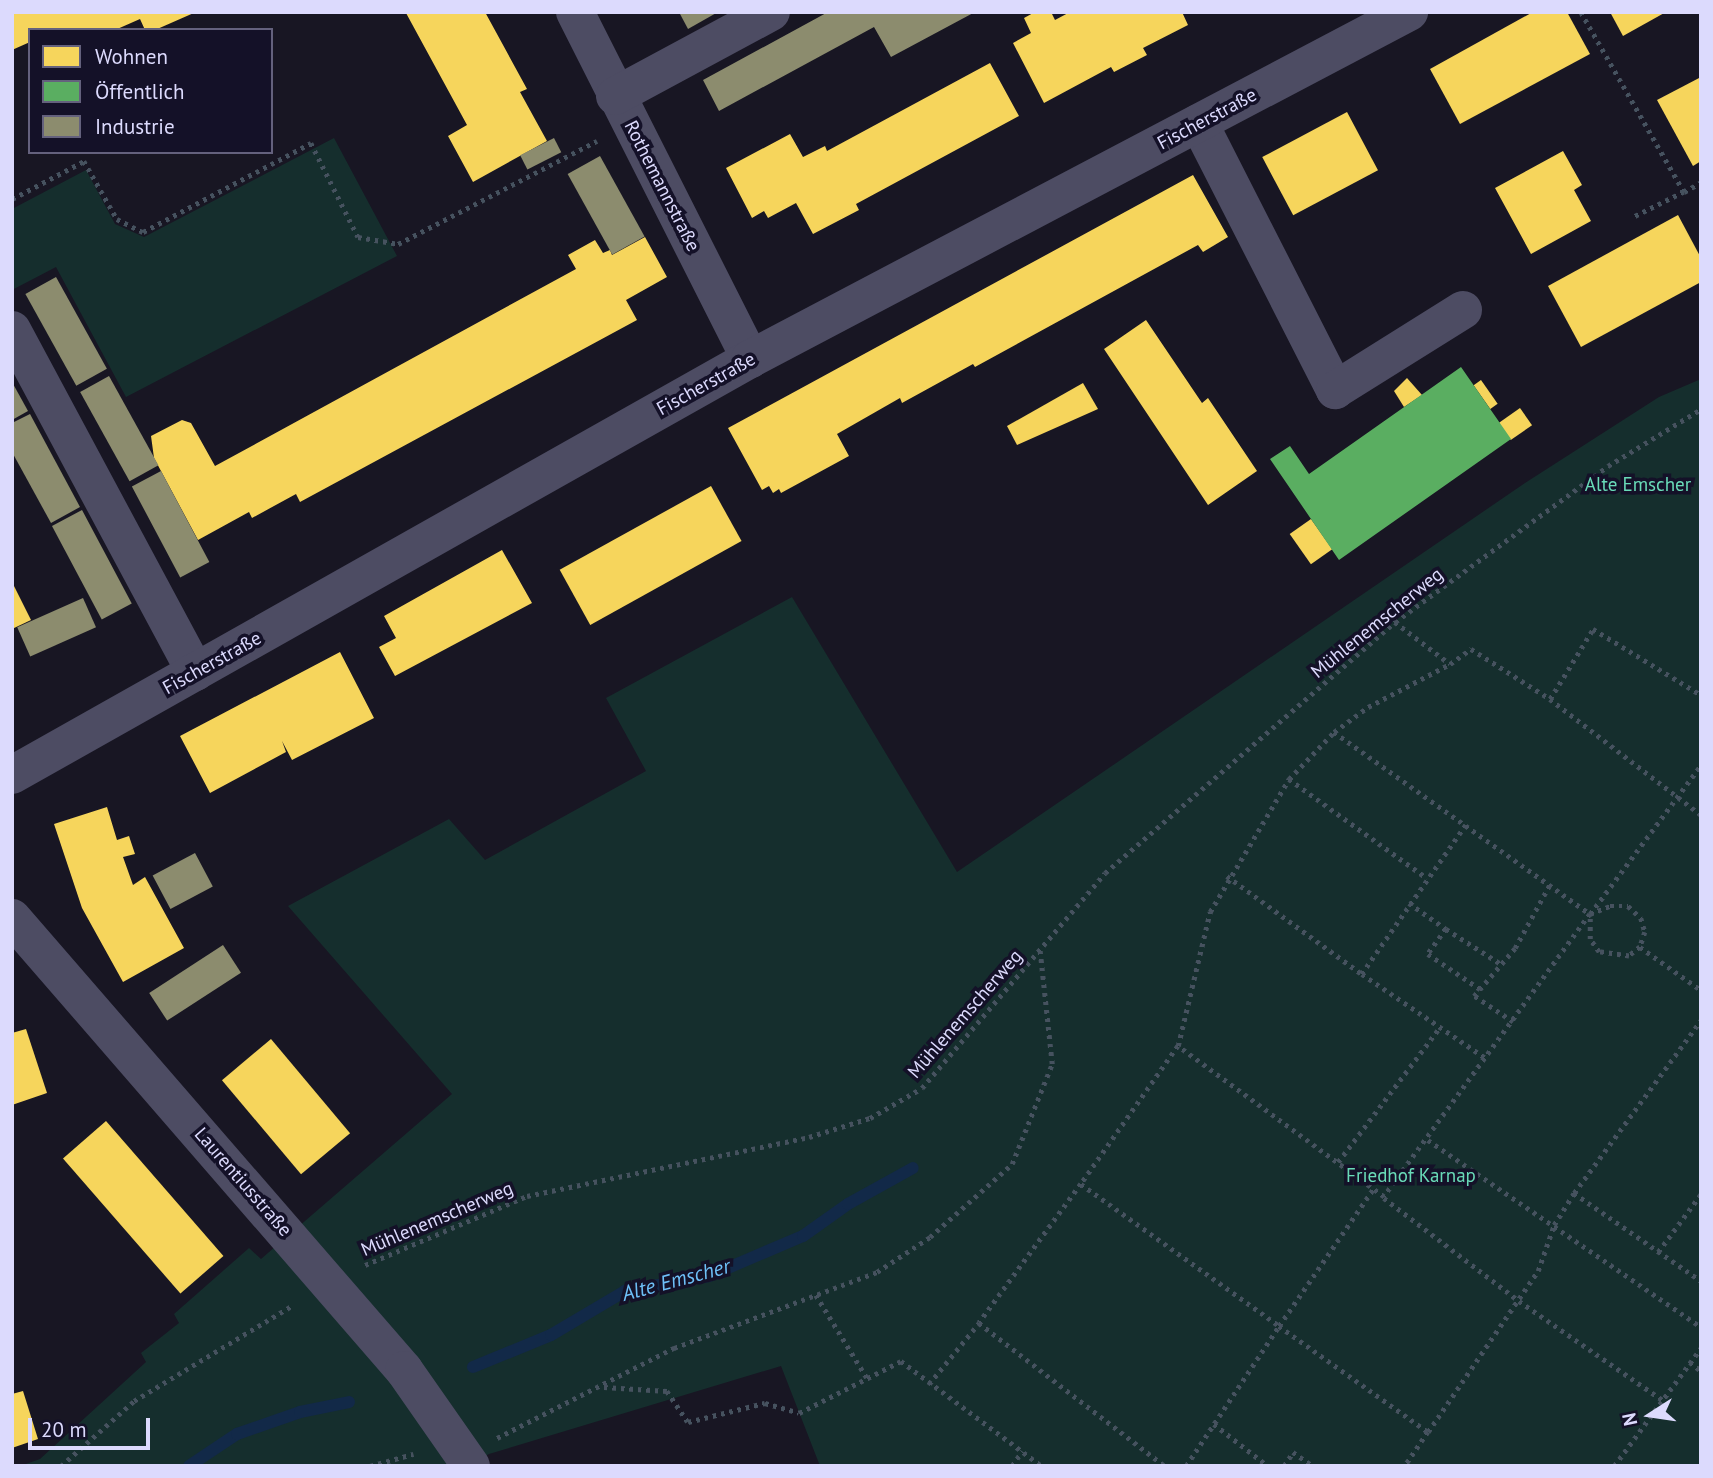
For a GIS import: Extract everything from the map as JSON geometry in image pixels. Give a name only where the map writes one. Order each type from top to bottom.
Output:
[{"type":"street","name":"Rothemannstraße","points":[[575,12],[622,110],[750,359]]},
{"type":"street","points":[[622,110],[771,12]]},
{"type":"street","name":"Fischerstraße","points":[[12,775],[750,359],[1409,12]]},
{"type":"street","points":[[1199,123],[1335,390],[1463,310]]},
{"type":"street","points":[[12,330],[195,672]]},
{"type":"street","name":"Laurentiusstraße","points":[[12,918],[404,1370],[463,1455]]},
{"type":"path","points":[[1581,12],[1684,192]]},
{"type":"path","points":[[12,199],[84,161],[117,219],[143,232],[310,143],[358,237],[398,244],[622,110]]},
{"type":"path","points":[[1634,216],[1701,183]]},
{"type":"path","name":"Mühlenemscherweg","points":[[61,1466],[134,1401],[330,1282],[527,1196],[809,1137],[870,1118],[922,1088],[1105,873],[1395,622],[1608,466],[1701,409]]},
{"type":"path","points":[[1395,622],[1450,664]]},
{"type":"path","points":[[1550,699],[1593,629],[1701,695]]},
{"type":"path","points":[[929,1384],[979,1323],[1178,1046],[1210,912],[1227,876],[1289,779],[1334,732],[1368,707],[1450,664],[1471,649],[1550,699],[1701,815]]},
{"type":"path","points":[[1334,732],[1590,914]]},
{"type":"path","points":[[1384,1197],[1701,765]]},
{"type":"path","points":[[1289,779],[1427,878]]},
{"type":"path","points":[[1362,974],[1466,825]]},
{"type":"path","points":[[1227,876],[1438,1030],[1487,1059]]},
{"type":"path","points":[[1513,1023],[1474,996],[1501,964],[1550,884]]},
{"type":"path","points":[[1409,903],[1501,964]]},
{"type":"path","points":[[1610,906],[1628,906],[1641,918],[1645,932],[1640,947],[1629,956],[1599,952],[1590,939],[1590,914],[1610,906]]},
{"type":"path","points":[[1446,929],[1428,954],[1480,990]]},
{"type":"path","points":[[1640,947],[1701,990]]},
{"type":"path","points":[[370,1466],[463,1455],[602,1387],[674,1348],[888,1265],[930,1237],[1012,1164],[1052,1064],[1040,950]]},
{"type":"path","points":[[1405,1466],[1538,1271],[1554,1225],[1574,1193],[1701,1020]]},
{"type":"path","points":[[1338,1162],[1438,1030]]},
{"type":"path","points":[[1178,1046],[1338,1162],[1519,1301],[1664,1401]]},
{"type":"path","points":[[1428,1140],[1701,1327]]},
{"type":"path","points":[[1081,1184],[1428,1432]]},
{"type":"path","points":[[1186,1466],[1373,1189]]},
{"type":"path","points":[[1574,1193],[1701,1281]]},
{"type":"path","points":[[1658,1252],[1701,1194]]},
{"type":"path","points":[[816,1295],[867,1378]]},
{"type":"path","points":[[979,1323],[1165,1466]]},
{"type":"path","points":[[1614,1466],[1701,1348]]},
{"type":"path","points":[[602,1387],[667,1391],[688,1422],[765,1403],[799,1413],[901,1361],[1042,1466]]},
{"type":"path","points":[[1690,1362],[1701,1371]]},
{"type":"path","points":[[1214,1424],[1268,1466]]},
{"type":"path","points":[[1012,1466],[1022,1451]]},
{"type":"path","points":[[1284,1466],[1293,1452],[1313,1466]]},
{"type":"green space","points":[[334,138],[397,256],[126,397],[56,267],[12,290],[12,209],[86,170],[115,224],[144,237]]},
{"type":"green space","name":"Friedhof Karnap","points":[[1701,379],[1701,1466],[820,1466],[781,1366],[489,1454],[466,1466],[20,1466],[40,1459],[146,1362],[141,1353],[179,1323],[174,1314],[249,1248],[261,1259],[452,1094],[288,906],[449,819],[485,860],[646,771],[606,698],[792,597],[957,872],[1525,483],[1659,397]]},
{"type":"building: Wohnen","points":[[12,12],[196,12],[160,28],[144,28],[140,19],[120,28],[28,28],[28,43],[12,50]]},
{"type":"building: Wohnen","points":[[485,12],[527,89],[520,92],[547,141],[473,182],[448,136],[467,125],[406,13]]},
{"type":"building: Wohnen","points":[[1035,12],[1051,12],[1055,20],[1070,12],[1182,12],[1188,25],[1143,48],[1147,55],[1114,72],[1111,67],[1044,103],[1013,43],[1031,33],[1024,18]]},
{"type":"building: Wohnen","points":[[1533,12],[1567,12],[1590,54],[1460,124],[1430,69]]},
{"type":"building: Wohnen","points":[[1610,12],[1666,12],[1623,36]]},
{"type":"building: Wohnen","points":[[990,63],[1019,116],[856,204],[859,210],[813,234],[796,203],[768,218],[764,211],[752,218],[726,168],[790,134],[803,157],[825,146],[827,151]]},
{"type":"building: Wohnen","points":[[1701,77],[1701,161],[1693,166],[1657,100]]},
{"type":"building: Wohnen","points":[[1347,112],[1378,170],[1293,215],[1262,157]]},
{"type":"building: Wohnen","points":[[1563,151],[1582,185],[1574,190],[1591,221],[1531,254],[1495,188]]},
{"type":"building: Wohnen","points":[[1193,175],[1228,237],[1203,252],[1198,245],[975,367],[973,364],[902,403],[900,398],[837,434],[849,456],[781,493],[779,489],[773,493],[769,486],[762,490],[728,428]]},
{"type":"building: Wohnen","points":[[1678,215],[1701,258],[1701,282],[1581,347],[1548,286]]},
{"type":"building: Wohnen","points":[[645,237],[667,277],[626,300],[637,320],[300,502],[296,494],[252,518],[249,512],[198,540],[154,458],[151,436],[182,420],[191,423],[215,466],[576,269],[568,255],[595,240],[603,253],[610,250],[612,255]]},
{"type":"building: Wohnen","points":[[1146,320],[1202,403],[1208,398],[1257,471],[1208,505],[1104,349]]},
{"type":"building: Wohnen","points":[[1407,378],[1422,395],[1404,407],[1394,391]]},
{"type":"building: Wohnen","points":[[1481,380],[1498,404],[1490,409],[1474,385]]},
{"type":"building: Wohnen","points":[[1083,383],[1098,409],[1017,445],[1007,426]]},
{"type":"building: Wohnen","points":[[1520,408],[1532,425],[1511,440],[1499,423]]},
{"type":"building: Wohnen","points":[[711,486],[742,541],[590,625],[560,570]]},
{"type":"building: Wohnen","points":[[1311,519],[1332,549],[1311,564],[1290,534]]},
{"type":"building: Wohnen","points":[[502,550],[532,603],[395,676],[379,647],[396,638],[384,616]]},
{"type":"building: Wohnen","points":[[12,582],[31,620],[12,629]]},
{"type":"building: Wohnen","points":[[340,652],[374,718],[292,760],[282,741],[286,752],[210,793],[180,736]]},
{"type":"building: Wohnen","points":[[107,807],[117,840],[129,836],[135,854],[123,857],[133,885],[145,877],[184,948],[123,982],[82,908],[54,824]]},
{"type":"building: Wohnen","points":[[26,1029],[47,1093],[12,1105],[12,1033]]},
{"type":"building: Wohnen","points":[[271,1039],[350,1133],[301,1174],[222,1080]]},
{"type":"building: Wohnen","points":[[106,1121],[223,1256],[180,1293],[63,1158]]},
{"type":"building: Wohnen","points":[[23,1391],[38,1439],[12,1448],[12,1394]]},
{"type":"building: Öffentlich","points":[[1461,367],[1511,439],[1339,560],[1270,459],[1290,446],[1309,474]]},
{"type":"building: Industrie","points":[[679,12],[718,12],[688,29]]},
{"type":"building: Industrie","points":[[828,12],[975,12],[891,57],[874,27],[719,111],[703,80]]},
{"type":"building: Industrie","points":[[554,138],[561,152],[527,170],[520,155]]},
{"type":"building: Industrie","points":[[600,156],[645,236],[612,254],[568,174]]},
{"type":"building: Industrie","points":[[56,277],[107,369],[76,386],[25,294]]},
{"type":"building: Industrie","points":[[109,376],[158,465],[130,481],[80,392]]},
{"type":"building: Industrie","points":[[12,382],[28,411],[12,420]]},
{"type":"building: Industrie","points":[[30,414],[80,507],[51,523],[12,452],[12,423]]},
{"type":"building: Industrie","points":[[161,471],[209,562],[180,577],[132,486]]},
{"type":"building: Industrie","points":[[82,510],[132,604],[102,620],[52,526]]},
{"type":"building: Industrie","points":[[83,598],[96,627],[30,657],[17,627]]},
{"type":"building: Industrie","points":[[195,853],[213,887],[170,909],[153,876]]},
{"type":"building: Industrie","points":[[223,945],[241,973],[167,1021],[149,993]]},
{"type":"waterway","name":"Alte Emscher","points":[[473,1367],[551,1335],[625,1291],[709,1276],[803,1236],[848,1204],[913,1168]]},
{"type":"waterway","name":"Alte Emscher","points":[[189,1466],[237,1434],[300,1412],[349,1402]]}]
